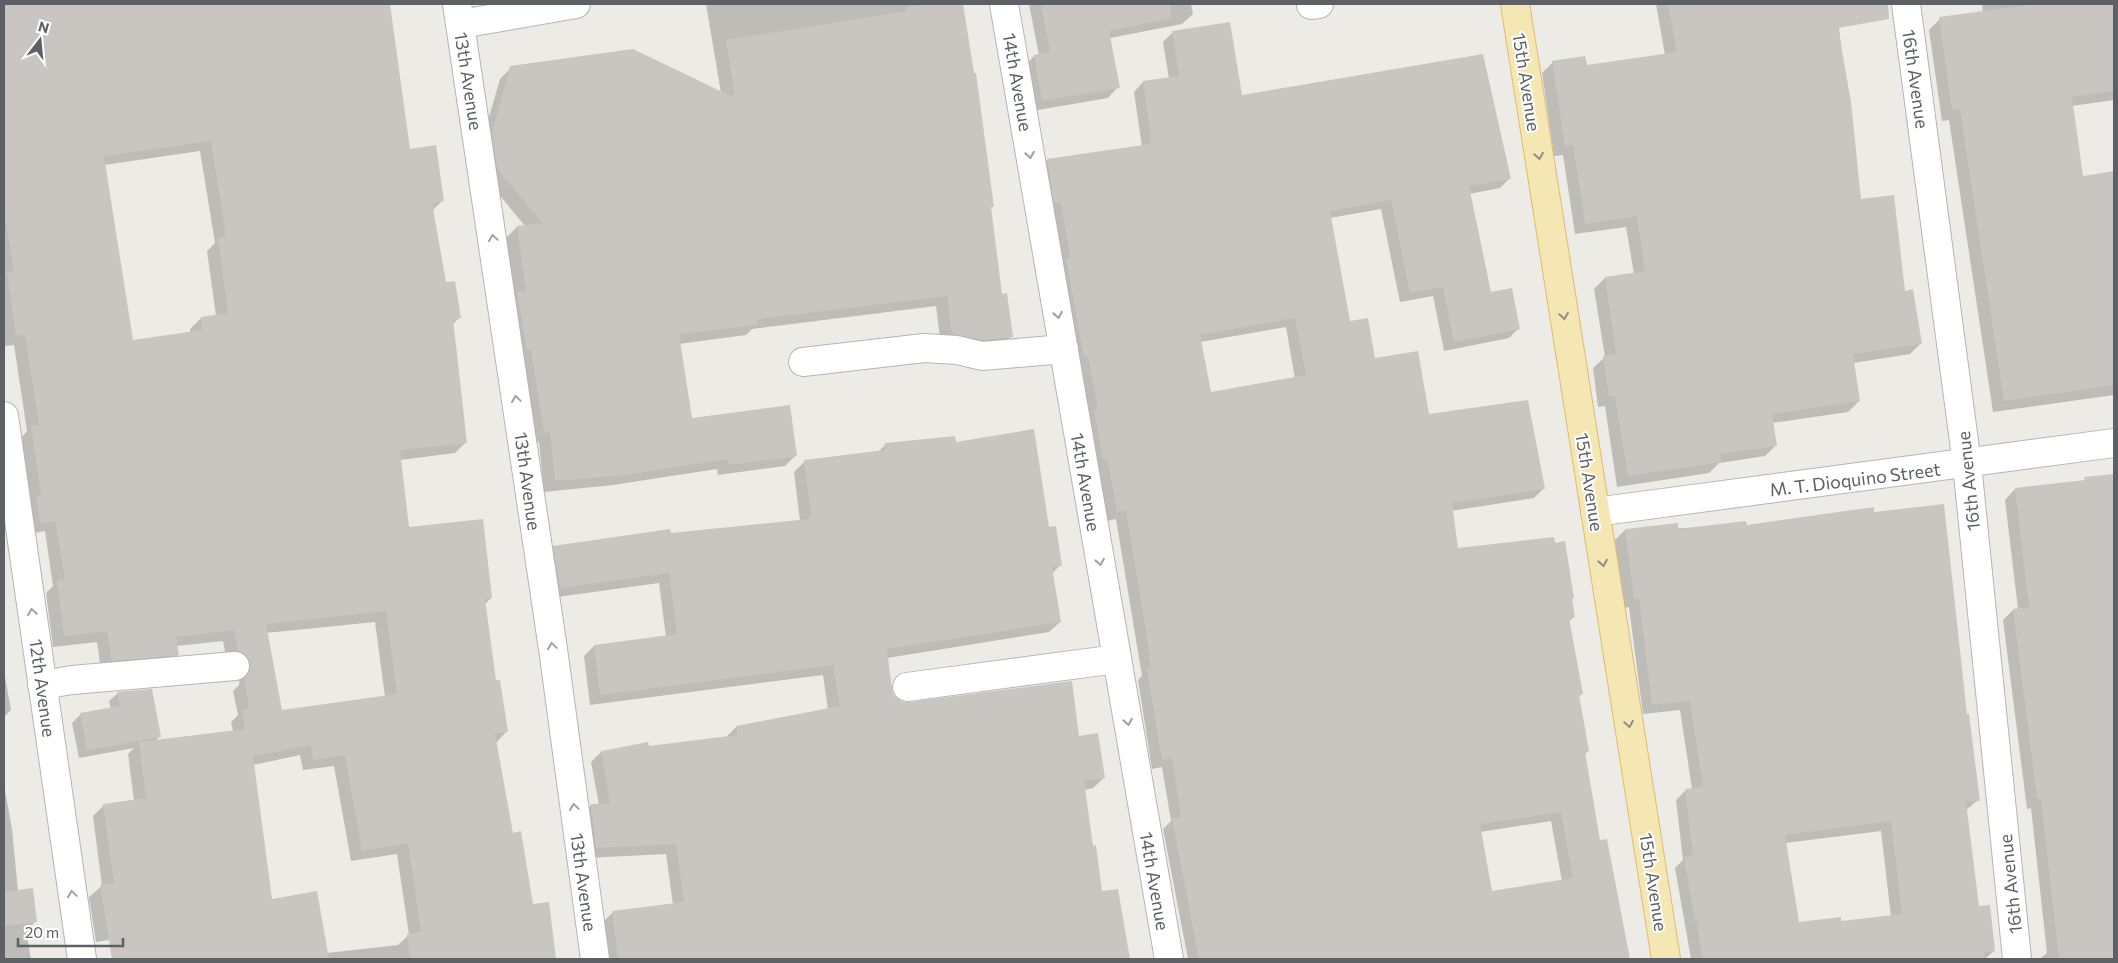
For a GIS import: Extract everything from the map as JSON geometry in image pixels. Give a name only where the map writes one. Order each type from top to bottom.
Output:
[{"type":"main road","name":"15th Avenue","points":[[1515,4],[1666,959]]},
{"type":"street","points":[[459,14],[576,4]]},
{"type":"street","name":"14th Avenue","points":[[1004,4],[1169,959]]},
{"type":"street","name":"16th Avenue","points":[[1906,4],[1967,464],[2017,959]]},
{"type":"street","name":"13th Avenue","points":[[459,14],[551,639],[595,959]]},
{"type":"street","points":[[802,362],[924,348],[957,350],[982,356],[1064,349]]},
{"type":"street","name":"12th Avenue","points":[[4,416],[82,959]]},
{"type":"street","name":"M. T. Dioquino Street","points":[[1595,512],[2114,443]]},
{"type":"street","points":[[907,687],[1117,659]]},
{"type":"street","points":[[42,685],[72,680],[235,666]]},
{"type":"building","points":[[4,4],[390,4],[410,149],[436,145],[444,201],[432,203],[446,282],[455,281],[461,318],[453,319],[467,443],[400,450],[409,527],[483,519],[492,598],[485,599],[496,680],[500,680],[508,732],[495,734],[513,833],[521,831],[533,904],[549,902],[556,959],[410,959],[407,934],[421,932],[408,843],[362,851],[345,755],[313,760],[311,745],[253,756],[272,899],[317,891],[329,959],[112,959],[100,885],[114,883],[103,804],[146,798],[139,742],[245,729],[242,710],[249,708],[244,679],[249,672],[250,664],[247,657],[238,651],[234,630],[176,637],[179,655],[112,661],[107,631],[64,636],[57,580],[65,579],[55,521],[40,523],[36,496],[41,495],[31,426],[39,425],[25,334],[16,336],[7,272],[14,271],[4,212]],"holes":[[[211,141],[226,237],[218,238],[228,313],[201,317],[202,330],[133,340],[104,156]],[[386,611],[397,694],[282,710],[266,624]]]},
{"type":"building","points":[[927,4],[963,4],[974,73],[976,73],[994,207],[991,207],[1002,294],[1007,293],[1013,337],[983,340],[952,334],[947,296],[757,319],[758,325],[679,334],[692,418],[790,405],[797,456],[729,465],[728,459],[625,475],[555,481],[550,432],[544,433],[531,350],[527,350],[517,292],[526,291],[517,226],[542,223],[497,168],[492,133],[510,66],[633,49],[735,98],[726,40],[907,11],[906,7]]},
{"type":"building","points":[[1041,4],[1170,4],[1171,18],[1109,31],[1120,88],[1042,101],[1034,55],[1050,52]]},
{"type":"building","points":[[1668,4],[1888,4],[1889,19],[1838,28],[1851,102],[1861,199],[1894,195],[1905,291],[1913,289],[1922,344],[1853,354],[1860,401],[1772,414],[1777,446],[1720,454],[1721,462],[1628,476],[1615,396],[1609,396],[1603,356],[1616,354],[1605,277],[1645,271],[1637,216],[1585,224],[1573,145],[1565,146],[1552,61],[1585,56],[1587,65],[1677,52]]},
{"type":"building","points":[[2037,4],[2114,4],[2114,91],[2072,97],[2083,176],[2114,171],[2114,385],[2004,401],[1960,109],[1952,110],[1939,17]]},
{"type":"building","points":[[1230,22],[1242,95],[1483,54],[1511,179],[1469,186],[1491,292],[1512,288],[1520,329],[1454,342],[1443,287],[1410,293],[1391,200],[1330,211],[1350,321],[1368,318],[1375,358],[1418,351],[1429,414],[1528,400],[1545,489],[1452,503],[1458,548],[1554,537],[1555,543],[1565,541],[1575,617],[1569,618],[1583,694],[1579,695],[1589,751],[1585,752],[1600,840],[1607,839],[1630,959],[1199,959],[1172,818],[1181,817],[1172,758],[1162,760],[1147,669],[1151,668],[1144,618],[1126,510],[1117,512],[1107,458],[1103,459],[1094,410],[1098,409],[1088,357],[1084,357],[1066,259],[1071,258],[1060,202],[1054,203],[1047,159],[1150,144],[1149,139],[1151,139],[1143,81],[1179,76],[1172,31]],"holes":[[[1295,318],[1306,375],[1211,392],[1200,335]],[[1561,812],[1573,878],[1492,891],[1480,824]]]},
{"type":"building","points":[[1034,429],[1049,527],[1056,526],[1062,566],[1052,567],[1061,622],[887,649],[892,690],[894,696],[902,702],[909,702],[1072,681],[1079,736],[1098,733],[1105,778],[1084,781],[1093,846],[1096,845],[1102,891],[1118,889],[1130,959],[618,959],[612,911],[684,902],[676,844],[596,848],[591,804],[610,803],[601,751],[648,742],[649,746],[737,735],[736,726],[840,706],[833,665],[600,695],[594,645],[677,634],[669,573],[560,588],[553,546],[670,529],[671,533],[809,519],[809,515],[811,515],[804,460],[885,450],[885,443],[955,436],[956,442]]},
{"type":"building","points":[[2114,474],[2114,959],[2059,959],[2041,799],[2037,799],[2013,609],[2029,607],[2015,488],[2085,480],[2084,477]]},
{"type":"building","points":[[1944,504],[1967,714],[1969,714],[1980,801],[1966,802],[1979,906],[1990,905],[1995,951],[1984,952],[1985,959],[1702,959],[1697,921],[1695,922],[1684,857],[1693,855],[1685,789],[1703,787],[1690,701],[1652,705],[1639,598],[1634,599],[1625,529],[1678,523],[1678,529],[1746,521],[1747,525],[1874,507],[1874,512]],"holes":[[[1891,821],[1902,914],[1841,921],[1841,917],[1799,922],[1785,835]]]},
{"type":"building","points":[[152,689],[161,737],[87,750],[80,713],[120,706],[117,692]]},
{"type":"building","points":[[33,888],[37,922],[4,926],[4,892]]}]
